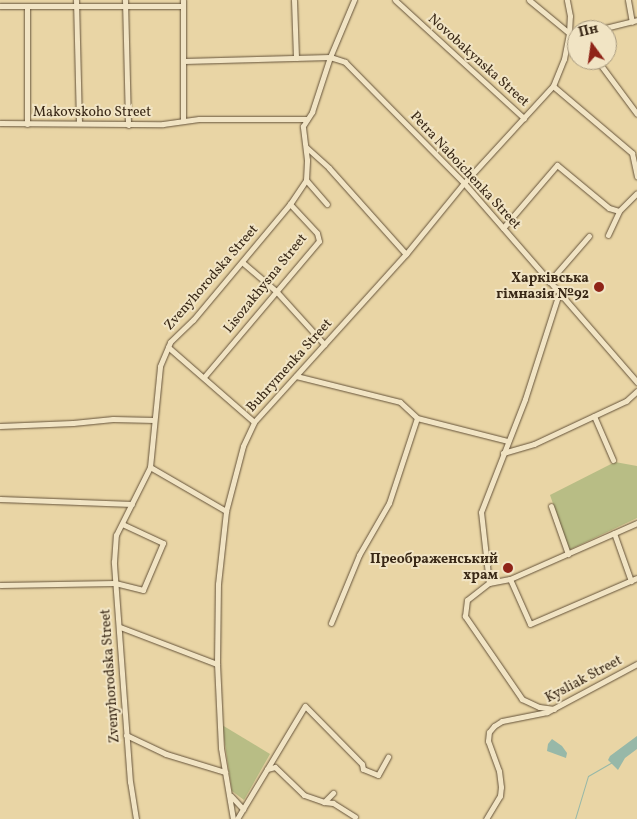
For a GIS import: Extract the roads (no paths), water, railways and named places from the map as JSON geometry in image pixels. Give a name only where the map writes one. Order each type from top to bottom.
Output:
[{"type":"street","points":[[294,0],[296,58]]},
{"type":"street","points":[[327,204],[306,180],[306,147],[303,126],[312,112],[330,57],[354,0]]},
{"type":"street","name":"Novobakynska Street","points":[[395,0],[524,118]]},
{"type":"street","points":[[529,0],[567,31]]},
{"type":"street","name":"Buhrymenka Street","points":[[567,0],[570,20]]},
{"type":"street","points":[[617,25],[634,21],[628,0]]},
{"type":"street","points":[[76,3],[79,123]]},
{"type":"street","points":[[0,6],[76,3],[183,3],[184,121]]},
{"type":"street","points":[[125,3],[128,125]]},
{"type":"street","points":[[27,6],[27,124]]},
{"type":"street","name":"Buhrymenka Street","points":[[233,819],[231,796],[222,748],[217,664],[218,584],[226,511],[234,471],[243,446],[254,422],[406,254],[464,183],[553,86],[564,58],[567,43]]},
{"type":"street","name":"Petra Naboichenka Street","points":[[184,61],[330,57],[345,62],[464,183],[637,382]]},
{"type":"street","points":[[604,70],[637,114]]},
{"type":"street","points":[[553,86],[632,153],[637,176]]},
{"type":"street","name":"Makovskoho Street","points":[[0,123],[128,125],[163,124],[199,119],[307,120]]},
{"type":"street","points":[[306,147],[328,168],[406,254]]},
{"type":"street","points":[[503,228],[557,165],[609,208],[619,211]]},
{"type":"street","name":"Zvenyhorodska Street","points":[[136,819],[130,782],[120,627],[115,583],[116,536],[150,467],[160,366],[168,347],[290,204],[306,180]]},
{"type":"street","points":[[608,235],[619,211],[637,194]]},
{"type":"street","name":"Lisozakhysna Street","points":[[204,377],[319,241],[316,233],[290,204]]},
{"type":"street","points":[[549,282],[589,236]]},
{"type":"street","points":[[242,262],[276,291],[324,344]]},
{"type":"street","points":[[489,583],[481,512],[525,399],[559,294]]},
{"type":"street","points":[[168,347],[254,422]]},
{"type":"street","points":[[296,376],[400,402],[417,418],[508,441]]},
{"type":"street","points":[[504,453],[534,444],[626,400],[637,391]]},
{"type":"street","points":[[594,416],[613,460]]},
{"type":"street","points":[[330,623],[359,555],[390,503],[417,418]]},
{"type":"street","points":[[0,426],[73,423],[113,419],[154,420]]},
{"type":"street","points":[[150,467],[226,511]]},
{"type":"street","points":[[0,500],[132,504]]},
{"type":"street","points":[[551,506],[568,554]]},
{"type":"street","points":[[554,709],[539,707],[522,699],[465,616],[467,600],[489,583],[510,579],[637,522]]},
{"type":"street","points":[[0,585],[115,583],[143,590],[163,543],[122,524]]},
{"type":"street","points":[[510,579],[530,624],[634,579],[614,533]]},
{"type":"street","points":[[120,627],[217,664]]},
{"type":"street","name":"Kysliak Street","points":[[486,819],[500,796],[501,787],[500,771],[490,748],[489,732],[502,721],[540,714],[554,709],[637,664]]},
{"type":"street","points":[[237,819],[305,706],[362,764],[363,769],[378,775],[388,757]]},
{"type":"street","points":[[126,735],[166,754],[225,772]]},
{"type":"street","points":[[267,769],[275,767],[304,795],[333,803],[356,817]]},
{"type":"street","points":[[324,802],[333,793]]},
{"type":"street","points":[[231,796],[243,809]]},
{"type":"waterway","points":[[575,819],[588,776],[612,762]]},
{"type":"place","name":"Харківська гімназія №92","points":[[599,287]]},
{"type":"place","name":"Преображенський храм","points":[[508,568]]}]
